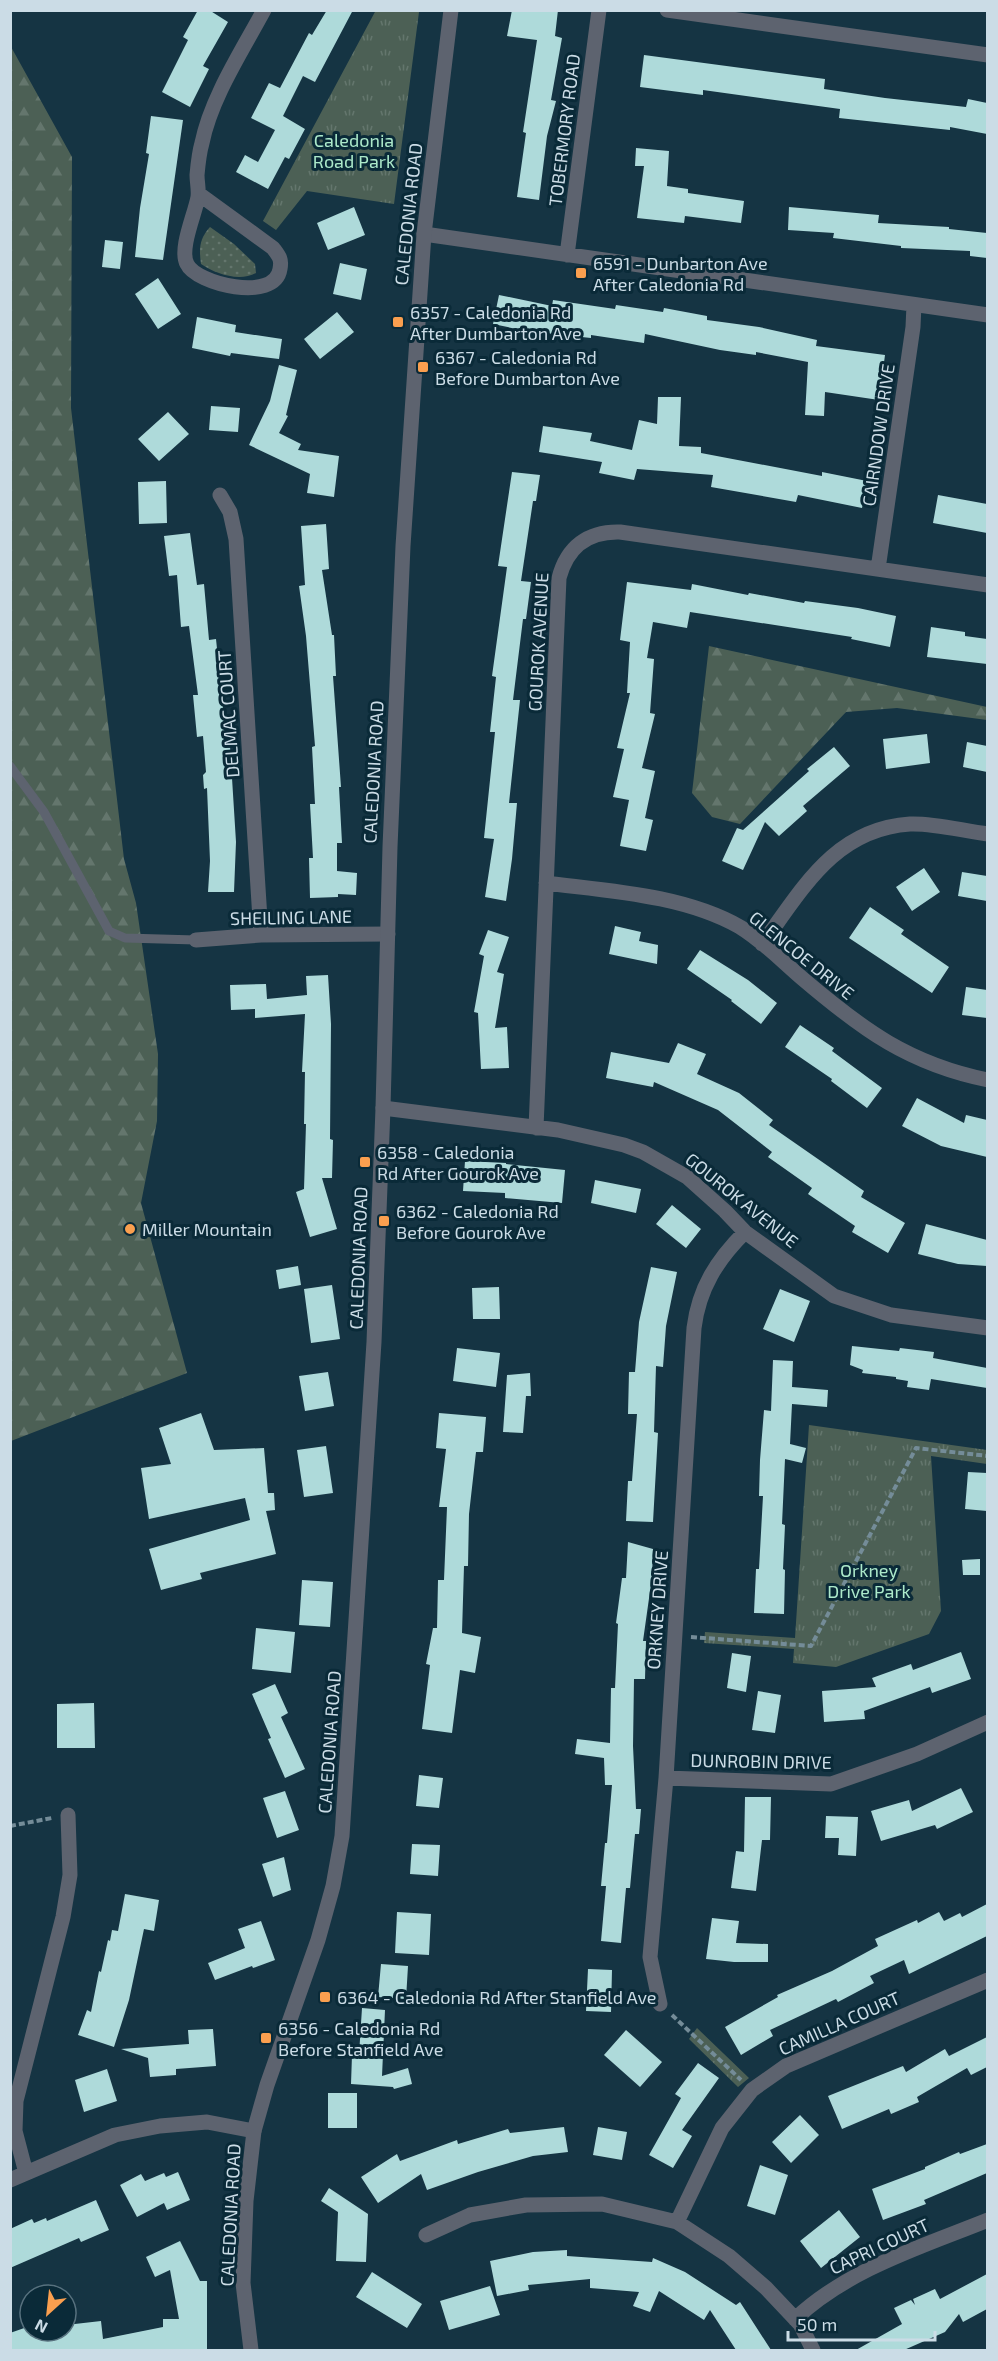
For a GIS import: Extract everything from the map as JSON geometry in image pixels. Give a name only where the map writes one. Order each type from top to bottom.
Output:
[{"type":"street","points":[[199,194],[273,248],[281,259],[280,272],[275,281],[264,286],[247,288],[221,284],[190,269],[184,251],[199,194],[199,160],[212,110],[264,10]]},
{"type":"street","name":"CALEDONIA ROAD","points":[[250,2350],[243,2283],[246,2201],[255,2131],[267,2085],[318,1940],[333,1886],[342,1836],[374,1342],[390,847],[403,546],[423,234],[451,10]]},
{"type":"street","name":"TOBERMORY ROAD","points":[[567,255],[599,10]]},
{"type":"street","points":[[667,10],[987,55]]},
{"type":"street","points":[[423,234],[987,315]]},
{"type":"street","name":"CAIRNDOW DRIVE","points":[[878,569],[913,327],[914,305]]},
{"type":"street","name":"DELMAC COURT","points":[[220,495],[230,512],[236,539],[261,934]]},
{"type":"street","name":"GOUROK AVENUE","points":[[536,1128],[558,578],[562,564],[575,547],[592,535],[620,532],[987,585]]},
{"type":"street","points":[[762,944],[819,868],[840,849],[858,838],[912,824],[987,834]]},
{"type":"street","name":"GLENCOE DRIVE","points":[[546,883],[666,900],[717,917],[739,927],[762,944],[845,1015],[879,1039],[918,1059],[957,1073],[987,1080]]},
{"type":"street","name":"SHEILING LANE","points":[[196,940],[261,934],[388,934]]},
{"type":"street","name":"GOUROK AVENUE","points":[[383,1108],[558,1130],[644,1152],[687,1177],[745,1232],[822,1288],[851,1303],[891,1315],[987,1328]]},
{"type":"street","name":"ORKNEY DRIVE","points":[[660,2004],[650,1957],[666,1779],[696,1313],[710,1275],[722,1256],[745,1232]]},
{"type":"street","name":"DUNROBIN DRIVE","points":[[666,1779],[831,1784],[917,1754],[987,1722]]},
{"type":"street","points":[[26,2173],[15,2131],[16,2101],[63,1917],[70,1875],[68,1815]]},
{"type":"street","name":"CAMILLA COURT","points":[[677,2222],[722,2128],[752,2090],[786,2066],[987,1980]]},
{"type":"street","points":[[10,2180],[116,2135],[160,2126],[207,2122],[255,2131]]},
{"type":"street","points":[[426,2235],[470,2215],[526,2205],[602,2204],[677,2222],[729,2256],[766,2288],[800,2324],[813,2350]]},
{"type":"street","name":"CAPRI COURT","points":[[795,2319],[815,2300],[868,2269],[987,2220]]},
{"type":"lane","points":[[10,766],[44,812],[109,931],[125,938],[196,940]]},
{"type":"path","points":[[675,1636],[811,1646],[916,1448],[987,1456]]},
{"type":"path","points":[[10,1826],[68,1815]]},
{"type":"path","points":[[660,2004],[752,2090]]},
{"type":"green space","name":"Caledonia Road Park","points":[[376,10],[419,12],[394,204],[307,191],[276,230],[263,221]]},
{"type":"green space","points":[[10,45],[72,157],[71,408],[124,859],[136,903],[158,1054],[157,1121],[141,1203],[187,1373],[11,1441]]},
{"type":"green space","points":[[210,227],[234,244],[255,264],[256,273],[242,277],[228,276],[201,264],[201,244]]},
{"type":"green space","points":[[709,646],[987,707],[987,720],[897,708],[846,712],[740,824],[712,817],[692,793]]},
{"type":"green space","name":"Orkney Drive Park","points":[[809,1425],[987,1450],[987,1464],[931,1456],[941,1611],[929,1634],[836,1667],[793,1663],[794,1649],[704,1643],[705,1632],[795,1638]]},
{"type":"green space","points":[[697,2028],[749,2078],[738,2087],[689,2039]]},
{"type":"building","points":[[198,10],[209,10],[228,22],[203,66],[209,69],[190,107],[162,92],[188,40],[183,37]]},
{"type":"building","points":[[327,10],[353,10],[315,82],[303,76],[283,116],[305,129],[289,159],[285,157],[268,189],[236,172],[245,155],[258,162],[275,130],[251,118],[269,83],[280,88],[309,33],[312,35]]},
{"type":"building","points":[[512,10],[558,10],[555,36],[562,38],[551,100],[556,101],[547,136],[539,200],[517,197],[526,133],[523,132],[537,40],[507,36]]},
{"type":"building","points":[[644,55],[825,79],[824,89],[885,98],[966,107],[968,99],[987,103],[987,134],[950,127],[950,130],[839,118],[840,109],[703,90],[703,95],[640,87]]},
{"type":"building","points":[[151,116],[183,120],[163,260],[135,257],[149,154],[146,153]]},
{"type":"building","points":[[636,148],[669,151],[667,186],[688,189],[688,193],[744,201],[741,223],[685,216],[684,223],[637,218],[644,166],[635,166]]},
{"type":"building","points":[[354,207],[365,235],[328,250],[317,223]]},
{"type":"building","points":[[789,207],[879,215],[878,223],[949,227],[949,229],[987,233],[987,258],[970,256],[970,251],[901,248],[901,246],[833,238],[834,233],[788,230]]},
{"type":"building","points":[[105,240],[123,242],[120,269],[102,267]]},
{"type":"building","points":[[340,263],[367,269],[361,300],[333,294]]},
{"type":"building","points":[[158,278],[181,314],[158,329],[135,294]]},
{"type":"building","points":[[499,295],[552,306],[553,300],[615,309],[616,305],[663,312],[664,308],[707,316],[707,320],[759,327],[817,340],[816,346],[885,355],[879,400],[825,392],[824,416],[805,415],[808,362],[756,352],[756,355],[720,350],[645,334],[644,343],[591,335],[591,338],[526,331],[493,324]]},
{"type":"building","points":[[337,312],[354,332],[320,359],[304,339]]},
{"type":"building","points":[[197,317],[236,325],[235,332],[282,339],[279,359],[231,353],[230,356],[192,348]]},
{"type":"building","points":[[279,365],[297,370],[286,415],[288,416],[279,433],[301,444],[298,450],[339,456],[334,497],[307,493],[310,474],[249,445],[270,401]]},
{"type":"building","points":[[658,397],[681,397],[679,446],[701,447],[701,453],[822,476],[822,472],[867,481],[862,508],[798,495],[796,502],[711,487],[713,475],[637,469],[634,480],[599,473],[602,462],[539,452],[543,426],[592,433],[590,441],[632,450],[639,420],[657,424]]},
{"type":"building","points":[[211,406],[240,408],[238,432],[209,430]]},
{"type":"building","points":[[168,412],[189,434],[159,461],[138,439]]},
{"type":"building","points":[[512,472],[540,475],[536,501],[533,501],[521,581],[531,582],[526,619],[523,619],[513,700],[520,700],[509,803],[517,803],[506,901],[485,897],[494,839],[484,838],[495,732],[490,732],[496,677],[492,676],[507,567],[498,566]]},
{"type":"building","points":[[166,481],[167,523],[139,524],[138,482]]},
{"type":"building","points":[[938,495],[987,504],[987,533],[933,523]]},
{"type":"building","points":[[326,524],[329,569],[322,570],[332,635],[334,635],[336,676],[333,676],[341,787],[339,787],[342,843],[337,843],[337,871],[357,873],[356,895],[338,894],[338,897],[310,898],[309,858],[313,858],[310,804],[315,804],[312,747],[315,746],[306,636],[299,586],[305,585],[301,526]]},
{"type":"building","points":[[190,533],[197,585],[204,584],[209,640],[216,639],[227,746],[230,746],[236,842],[234,892],[208,892],[210,861],[207,788],[204,789],[203,775],[206,772],[203,736],[197,737],[193,695],[198,695],[189,626],[181,627],[177,575],[169,576],[164,536]]},
{"type":"building","points":[[627,582],[691,590],[692,584],[748,595],[749,593],[804,603],[805,601],[858,608],[896,616],[890,647],[851,639],[852,637],[690,612],[687,628],[653,622],[647,658],[654,659],[650,713],[655,714],[642,768],[655,771],[645,818],[653,820],[646,851],[620,846],[629,800],[613,797],[624,749],[617,748],[630,693],[627,693],[630,642],[620,640]]},
{"type":"building","points":[[931,627],[965,632],[965,636],[987,639],[987,664],[927,657]]},
{"type":"building","points":[[927,734],[930,763],[886,769],[883,739]]},
{"type":"building","points":[[967,742],[987,746],[987,772],[963,767]]},
{"type":"building","points":[[834,747],[850,766],[803,806],[807,811],[779,836],[765,822],[743,870],[722,861],[737,828],[743,830],[809,771],[807,769]]},
{"type":"building","points":[[924,868],[940,892],[912,911],[896,887]]},
{"type":"building","points":[[962,872],[987,876],[987,901],[958,896]]},
{"type":"building","points":[[870,907],[904,930],[901,934],[949,967],[932,993],[849,938]]},
{"type":"building","points":[[615,926],[641,932],[639,941],[658,945],[657,964],[609,954]]},
{"type":"building","points":[[488,930],[509,937],[497,972],[504,974],[495,1028],[507,1027],[509,1068],[481,1069],[478,1013],[474,1012],[484,956],[479,954]]},
{"type":"building","points":[[700,950],[748,980],[777,1003],[761,1024],[732,1000],[687,969]]},
{"type":"building","points":[[328,975],[331,1024],[332,1178],[322,1178],[337,1229],[310,1237],[296,1192],[304,1189],[306,1124],[304,1124],[305,1072],[302,1072],[305,1014],[255,1018],[255,1009],[231,1010],[230,985],[266,984],[267,999],[307,995],[306,976]]},
{"type":"building","points":[[966,987],[987,990],[987,1018],[962,1015]]},
{"type":"building","points":[[800,1025],[834,1048],[832,1051],[882,1088],[867,1108],[831,1081],[832,1079],[785,1047]]},
{"type":"building","points":[[678,1043],[706,1054],[697,1074],[739,1093],[773,1120],[769,1125],[864,1191],[861,1197],[905,1223],[888,1253],[852,1232],[855,1226],[808,1194],[812,1188],[768,1157],[772,1152],[718,1110],[654,1082],[653,1087],[606,1078],[611,1052],[669,1063]]},
{"type":"building","points":[[917,1098],[964,1123],[966,1115],[987,1120],[987,1157],[941,1146],[902,1126]]},
{"type":"building","points":[[465,1161],[565,1170],[562,1203],[505,1198],[505,1193],[463,1191]]},
{"type":"building","points":[[595,1180],[641,1189],[636,1213],[591,1203]]},
{"type":"building","points":[[672,1205],[701,1229],[686,1248],[656,1224]]},
{"type":"building","points":[[926,1224],[987,1240],[987,1266],[958,1264],[918,1254]]},
{"type":"building","points":[[298,1266],[301,1285],[279,1289],[276,1270]]},
{"type":"building","points":[[651,1267],[677,1272],[666,1326],[663,1367],[656,1366],[654,1432],[658,1433],[653,1522],[626,1521],[628,1481],[632,1481],[637,1414],[628,1414],[629,1372],[635,1372],[639,1322]]},
{"type":"building","points":[[332,1285],[340,1339],[311,1343],[304,1289]]},
{"type":"building","points":[[499,1287],[500,1319],[473,1319],[472,1288]]},
{"type":"building","points":[[780,1289],[810,1301],[794,1342],[763,1329]]},
{"type":"building","points":[[852,1346],[934,1352],[933,1358],[987,1368],[987,1388],[931,1379],[929,1390],[907,1387],[908,1381],[896,1379],[896,1377],[862,1373],[863,1370],[850,1365]]},
{"type":"building","points":[[457,1348],[500,1353],[496,1387],[453,1381]]},
{"type":"building","points":[[773,1360],[793,1361],[792,1387],[828,1390],[827,1407],[792,1404],[790,1444],[806,1448],[802,1463],[785,1459],[782,1524],[785,1525],[784,1614],[754,1613],[763,1496],[759,1496],[760,1460],[764,1410],[771,1411]]},
{"type":"building","points":[[328,1372],[334,1406],[305,1411],[299,1376]]},
{"type":"building","points":[[530,1373],[531,1396],[526,1396],[523,1433],[503,1432],[507,1375]]},
{"type":"building","points":[[201,1413],[214,1450],[264,1448],[268,1493],[274,1493],[275,1510],[266,1511],[276,1554],[200,1573],[202,1579],[161,1590],[149,1549],[250,1520],[245,1498],[149,1519],[141,1468],[171,1464],[159,1428]]},
{"type":"building","points":[[439,1413],[486,1417],[483,1452],[476,1452],[469,1514],[468,1566],[464,1566],[462,1633],[481,1637],[475,1673],[460,1670],[452,1733],[422,1729],[430,1665],[426,1664],[433,1628],[437,1628],[438,1580],[444,1580],[447,1507],[439,1507],[446,1449],[436,1448]]},
{"type":"building","points":[[326,1446],[333,1493],[304,1497],[297,1450]]},
{"type":"building","points":[[968,1472],[987,1473],[987,1511],[965,1509]]},
{"type":"building","points":[[628,1542],[653,1549],[652,1577],[643,1641],[646,1641],[645,1679],[634,1679],[633,1746],[636,1809],[641,1809],[639,1834],[635,1834],[630,1888],[626,1888],[621,1943],[601,1941],[606,1886],[601,1886],[612,1785],[605,1785],[604,1758],[575,1754],[577,1739],[610,1743],[611,1688],[615,1688],[618,1624],[616,1623],[622,1578],[626,1578]]},
{"type":"building","points":[[980,1559],[980,1575],[963,1575],[962,1560]]},
{"type":"building","points":[[302,1580],[333,1582],[330,1627],[299,1625]]},
{"type":"building","points":[[256,1628],[295,1632],[291,1673],[252,1669]]},
{"type":"building","points":[[961,1652],[971,1679],[932,1693],[930,1687],[864,1711],[865,1719],[824,1722],[822,1691],[876,1687],[872,1678],[911,1664],[913,1670]]},
{"type":"building","points":[[732,1653],[751,1656],[746,1692],[727,1688]]},
{"type":"building","points":[[275,1684],[288,1713],[281,1717],[305,1769],[285,1778],[252,1694]]},
{"type":"building","points":[[758,1691],[781,1695],[775,1733],[752,1730]]},
{"type":"building","points":[[94,1703],[95,1748],[57,1748],[57,1704]]},
{"type":"building","points":[[419,1775],[443,1778],[439,1808],[416,1806]]},
{"type":"building","points":[[961,1788],[973,1812],[937,1829],[935,1825],[881,1841],[871,1811],[909,1800],[912,1811]]},
{"type":"building","points":[[285,1791],[299,1830],[277,1838],[263,1798]]},
{"type":"building","points":[[745,1797],[771,1797],[770,1840],[762,1840],[756,1891],[731,1888],[736,1851],[744,1852]]},
{"type":"building","points":[[826,1816],[858,1817],[856,1856],[838,1855],[839,1838],[825,1838]]},
{"type":"building","points":[[412,1844],[440,1845],[438,1876],[410,1874]]},
{"type":"building","points":[[284,1857],[291,1890],[273,1897],[262,1864]]},
{"type":"building","points":[[125,1894],[159,1900],[154,1931],[144,1929],[129,2000],[114,2047],[78,2035],[87,2010],[91,2012],[108,1940],[110,1941],[112,1930],[118,1931]]},
{"type":"building","points":[[987,1904],[987,1936],[909,1974],[904,1960],[870,1976],[874,1983],[838,2002],[836,1999],[770,2030],[773,2036],[741,2055],[725,2027],[778,1997],[777,1995],[832,1971],[878,1946],[875,1939],[917,1920],[918,1923],[939,1912],[944,1921],[960,1913],[962,1917]]},
{"type":"building","points":[[397,1912],[431,1914],[429,1955],[395,1953]]},
{"type":"building","points":[[712,1918],[739,1921],[736,1943],[768,1944],[768,1962],[706,1959]]},
{"type":"building","points":[[261,1921],[275,1960],[215,1980],[208,1963],[245,1948],[238,1929]]},
{"type":"building","points":[[381,1964],[408,1966],[406,1999],[378,1997]]},
{"type":"building","points":[[588,1969],[612,1970],[611,2012],[586,2011]]},
{"type":"building","points":[[362,2008],[385,2010],[382,2076],[408,2068],[412,2084],[394,2089],[393,2087],[351,2084],[352,2055],[359,2055]]},
{"type":"building","points":[[213,2029],[216,2066],[176,2069],[176,2075],[150,2077],[148,2058],[121,2049],[189,2044],[188,2030]]},
{"type":"building","points":[[626,2030],[662,2062],[640,2087],[604,2055]]},
{"type":"building","points":[[987,2037],[987,2067],[971,2075],[967,2068],[917,2097],[919,2102],[891,2114],[889,2109],[842,2129],[828,2096],[903,2066],[906,2072],[945,2049],[949,2056]]},
{"type":"building","points":[[698,2063],[719,2078],[682,2130],[692,2136],[673,2168],[649,2155],[681,2098],[675,2094]]},
{"type":"building","points":[[107,2069],[117,2101],[84,2112],[75,2080]]},
{"type":"building","points":[[328,2093],[357,2093],[357,2128],[328,2128]]},
{"type":"building","points":[[800,2115],[819,2135],[791,2163],[772,2142]]},
{"type":"building","points":[[564,2127],[568,2152],[533,2156],[427,2190],[421,2174],[378,2203],[361,2177],[397,2154],[400,2161],[457,2140],[458,2144],[508,2129],[510,2133]]},
{"type":"building","points":[[598,2127],[627,2132],[622,2160],[593,2155]]},
{"type":"building","points":[[987,2144],[987,2173],[924,2200],[926,2204],[883,2220],[872,2189],[925,2169],[959,2152],[960,2154]]},
{"type":"building","points":[[760,2165],[788,2175],[775,2215],[747,2206]]},
{"type":"building","points":[[178,2172],[190,2200],[167,2210],[164,2203],[137,2217],[120,2185],[141,2174],[145,2181],[164,2173],[166,2177]]},
{"type":"building","points":[[329,2188],[368,2214],[366,2262],[336,2261],[338,2212],[321,2201]]},
{"type":"building","points":[[96,2200],[109,2230],[81,2242],[79,2238],[10,2268],[10,2229],[32,2219],[34,2223],[46,2218],[47,2221]]},
{"type":"building","points":[[839,2210],[860,2237],[821,2268],[800,2241]]},
{"type":"building","points":[[180,2241],[200,2281],[207,2281],[207,2350],[10,2350],[10,2333],[18,2330],[18,2343],[78,2343],[78,2324],[101,2321],[103,2339],[163,2327],[163,2319],[179,2319],[170,2270],[155,2277],[146,2257]]},
{"type":"building","points":[[567,2250],[567,2256],[652,2262],[653,2258],[685,2272],[736,2305],[740,2302],[771,2350],[736,2350],[710,2310],[704,2320],[659,2291],[650,2312],[633,2306],[639,2292],[590,2288],[590,2279],[528,2285],[529,2290],[497,2296],[490,2261],[533,2252]]},
{"type":"building","points":[[372,2272],[422,2304],[407,2328],[356,2297]]},
{"type":"building","points":[[987,2274],[987,2309],[963,2322],[959,2314],[945,2332],[904,2350],[856,2350],[902,2324],[894,2308],[911,2300],[915,2305],[913,2299],[935,2289],[940,2299]]},
{"type":"building","points":[[490,2286],[500,2315],[449,2330],[440,2301]]},
{"type":"place","name":"6591 - Dunbarton Ave After Caledonia Rd","points":[[581,273]]},
{"type":"place","name":"6357 - Caledonia Rd After Dumbarton Ave","points":[[398,322]]},
{"type":"place","name":"6367 - Caledonia Rd Before Dumbarton Ave","points":[[423,367]]},
{"type":"place","name":"6358 - Caledonia Rd After Gourok Ave","points":[[365,1162]]},
{"type":"place","name":"6362 - Caledonia Rd Before Gourok Ave","points":[[384,1221]]},
{"type":"place","name":"Miller Mountain","points":[[130,1229]]},
{"type":"place","name":"6364 - Caledonia Rd After Stanfield Ave","points":[[325,1997]]},
{"type":"place","name":"6356 - Caledonia Rd Before Stanfield Ave","points":[[266,2038]]}]
